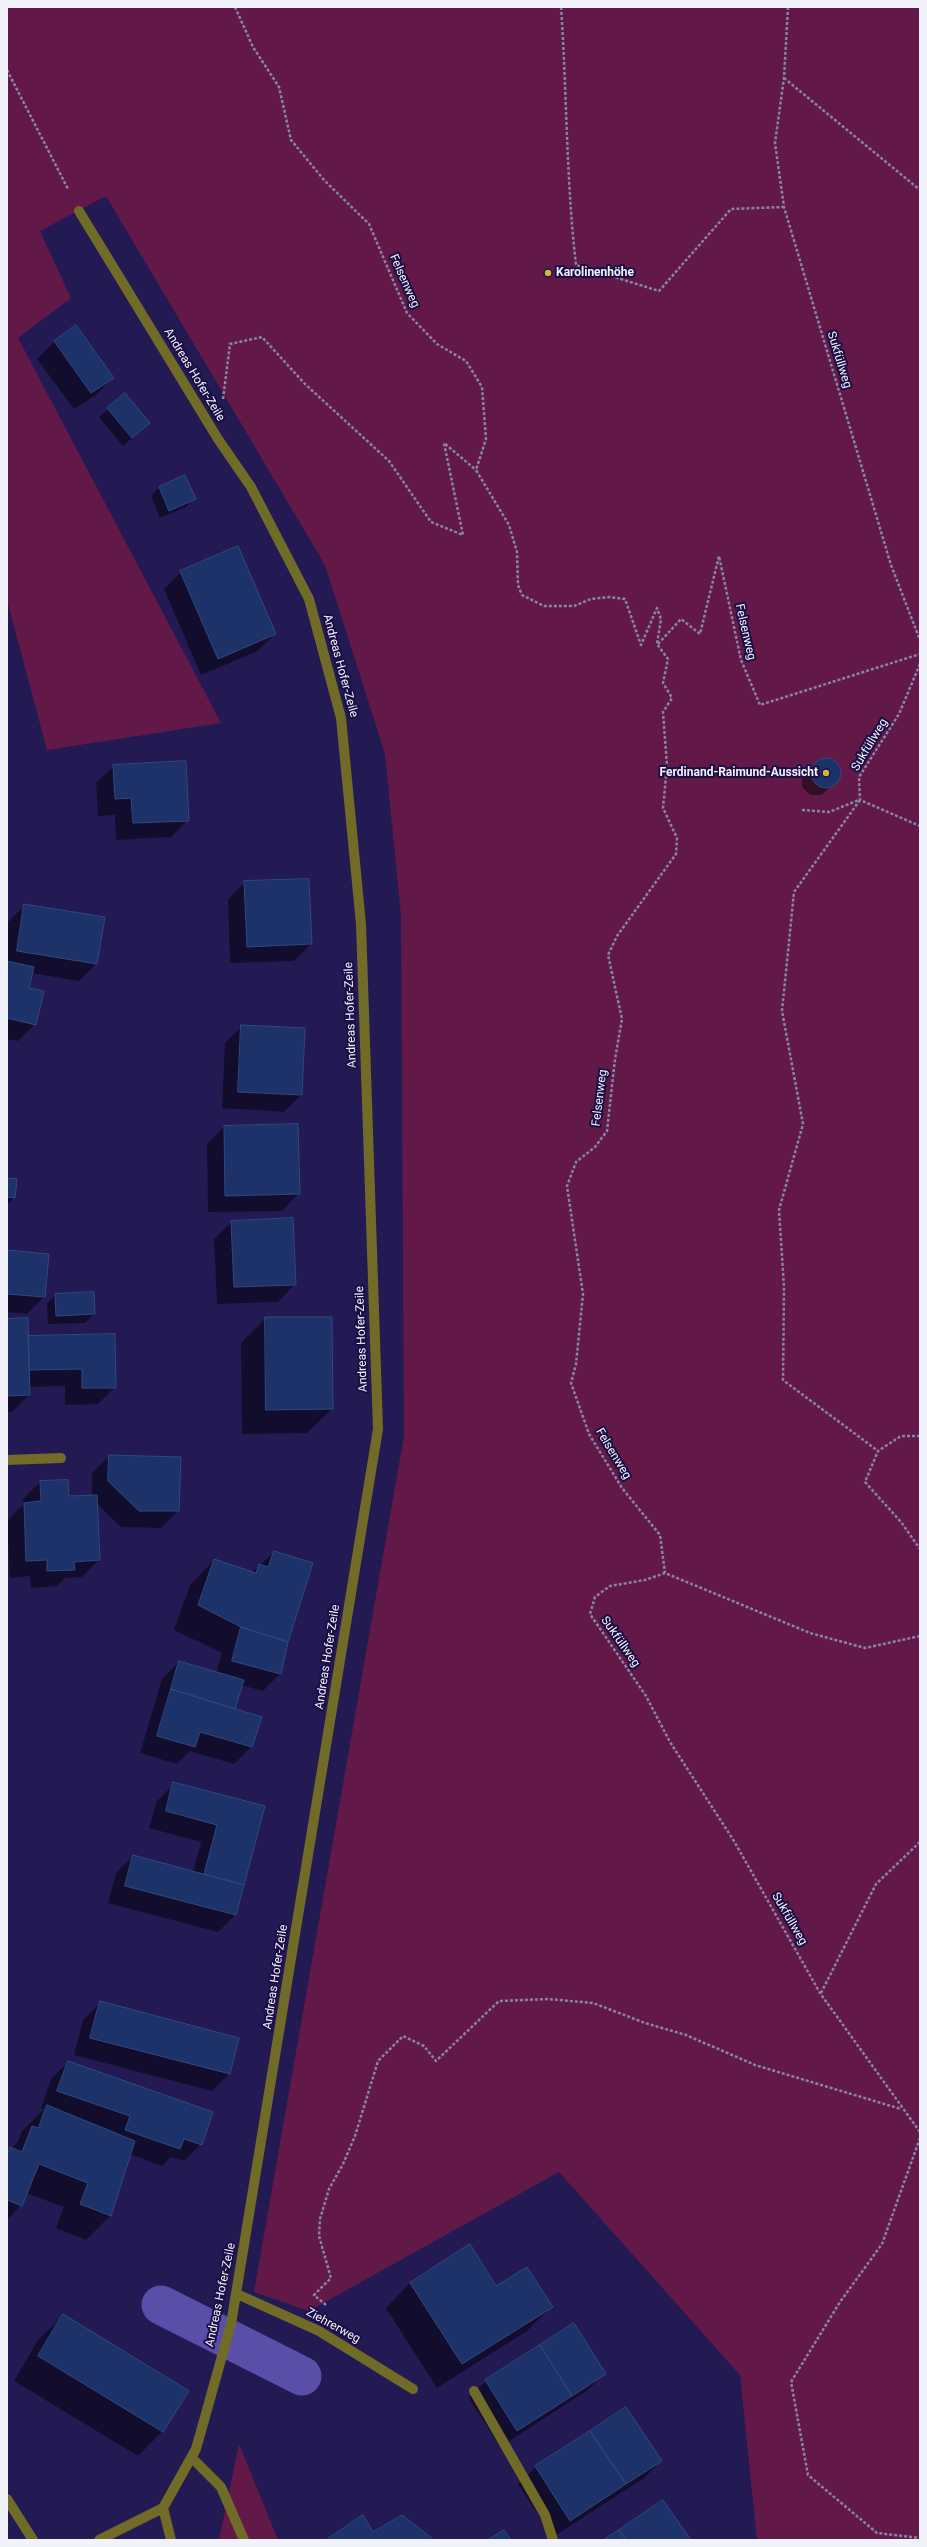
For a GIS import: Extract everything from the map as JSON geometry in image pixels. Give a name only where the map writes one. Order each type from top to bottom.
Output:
[{"type":"street","name":"Andreas Hofer-Zeile","points":[[79,211],[218,439],[251,487],[309,599],[341,718],[361,924],[378,1429],[237,2294],[198,2442],[192,2458],[163,2508]]},
{"type":"street","points":[[7,1460],[61,1458]]},
{"type":"street","name":"Ziehrerweg","points":[[237,2294],[320,2331],[413,2389]]},
{"type":"street","points":[[474,2391],[545,2515],[554,2540]]},
{"type":"street","points":[[192,2458],[221,2487],[244,2540]]},
{"type":"street","points":[[7,2499],[33,2540]]},
{"type":"street","points":[[99,2540],[163,2508],[171,2540]]},
{"type":"path","name":"Felsenweg","points":[[235,7],[253,47],[279,87],[291,140],[324,180],[369,224],[407,313],[437,344],[466,361],[482,387],[486,439],[476,470]]},
{"type":"path","points":[[561,7],[567,92],[569,205],[576,265],[659,291],[731,208],[784,207]]},
{"type":"path","name":"Sukfüllweg","points":[[788,7],[784,78],[776,143],[784,207],[891,565],[920,640]]},
{"type":"path","points":[[7,70],[79,211]]},
{"type":"path","points":[[784,78],[920,190]]},
{"type":"path","points":[[218,439],[230,344],[262,337],[305,384],[389,461],[431,522],[464,535],[444,443],[476,470],[509,525],[517,552],[518,585],[522,595],[544,606],[574,606],[591,599],[609,597],[625,599],[640,645],[657,608],[661,619],[657,644]]},
{"type":"path","name":"Felsenweg","points":[[665,1573],[660,1535],[622,1488],[589,1434],[571,1383],[576,1364],[583,1294],[568,1186],[576,1162],[595,1146],[607,1130],[614,1059],[622,1019],[608,955],[617,936],[676,854],[677,838],[663,808],[667,766],[663,712],[672,698],[663,683],[668,659],[657,644],[681,619],[700,634],[719,556],[741,660],[760,705],[920,654]]},
{"type":"path","name":"Sukfüllweg","points":[[860,800],[859,777],[899,714],[920,664]]},
{"type":"path","points":[[860,800],[794,892],[782,1011],[803,1124],[779,1210],[784,1287],[783,1380],[878,1451]]},
{"type":"path","points":[[802,810],[829,812],[860,800],[920,826]]},
{"type":"path","points":[[920,1436],[901,1436],[878,1451],[865,1482],[901,1522],[920,1549]]},
{"type":"path","points":[[665,1573],[810,1633],[865,1648],[920,1636]]},
{"type":"path","name":"Sukfüllweg","points":[[665,1573],[645,1580],[610,1586],[595,1597],[590,1614],[646,1696],[670,1742],[734,1841],[820,1993]]},
{"type":"path","points":[[920,1842],[876,1884],[820,1993],[920,2132]]},
{"type":"path","points":[[329,2308],[314,2295],[331,2278],[319,2236],[320,2218],[329,2189],[343,2164],[354,2136],[378,2061],[403,2036],[424,2046],[436,2061],[499,2001],[548,1999],[594,2003],[646,2023],[686,2035],[755,2065],[902,2109]]},
{"type":"path","points":[[920,2138],[882,2244],[840,2302],[791,2382],[808,2475],[877,2534],[920,2538]]},
{"type":"shaded area","points":[[7,7],[920,7],[920,2540],[757,2540],[740,2375],[559,2172],[309,2311],[254,2292],[404,1436],[401,915],[385,754],[325,565],[106,196],[40,231],[71,298],[18,338],[221,723],[47,750],[7,600]]},
{"type":"shaded area","points":[[239,2444],[278,2540],[219,2540]]},
{"type":"building","points":[[76,325],[114,378],[91,393],[54,341]]},
{"type":"building","points":[[125,393],[150,423],[132,438],[107,408]]},
{"type":"building","points":[[185,475],[196,499],[169,511],[159,487]]},
{"type":"building","points":[[238,546],[276,634],[218,659],[180,571]]},
{"type":"building","name":"Ferdinand-Raimund-Aussicht","points":[[826,758],[837,762],[841,773],[837,784],[826,788],[815,784],[811,773],[815,762]]},
{"type":"building","points":[[186,761],[189,821],[133,823],[131,798],[115,799],[113,765]]},
{"type":"building","points":[[309,879],[312,944],[247,947],[244,881]]},
{"type":"building","points":[[24,904],[105,917],[97,964],[17,951]]},
{"type":"building","points":[[7,961],[34,967],[29,988],[44,991],[36,1025],[7,1018]]},
{"type":"building","points":[[241,1025],[305,1028],[302,1095],[238,1092]]},
{"type":"building","points":[[298,1124],[300,1194],[225,1196],[224,1126]]},
{"type":"building","points":[[7,1178],[17,1179],[15,1198],[7,1197]]},
{"type":"building","points":[[293,1218],[296,1285],[234,1287],[231,1221]]},
{"type":"building","points":[[7,1250],[49,1254],[45,1297],[7,1294]]},
{"type":"building","points":[[94,1292],[95,1314],[56,1316],[55,1294]]},
{"type":"building","points":[[265,1317],[332,1317],[333,1409],[266,1410]]},
{"type":"building","points":[[28,1318],[30,1395],[7,1396],[7,1319]]},
{"type":"building","points":[[115,1334],[116,1388],[82,1388],[82,1369],[29,1370],[28,1336]]},
{"type":"building","points":[[109,1455],[181,1457],[179,1511],[139,1511],[108,1481]]},
{"type":"building","points":[[68,1480],[69,1496],[97,1495],[100,1560],[74,1562],[75,1570],[47,1571],[47,1560],[26,1561],[24,1503],[41,1501],[40,1481]]},
{"type":"building","points":[[274,1551],[313,1563],[288,1642],[241,1627],[198,1605],[214,1559],[256,1573],[259,1564],[268,1567]]},
{"type":"building","points":[[241,1627],[288,1642],[281,1674],[232,1661]]},
{"type":"building","points":[[179,1661],[244,1680],[235,1709],[171,1689]]},
{"type":"building","points":[[171,1689],[262,1717],[252,1747],[200,1732],[195,1747],[157,1736]]},
{"type":"building","points":[[173,1782],[265,1806],[244,1885],[204,1874],[217,1825],[166,1811]]},
{"type":"building","points":[[133,1855],[244,1885],[236,1915],[125,1886]]},
{"type":"building","points":[[100,2001],[239,2038],[230,2074],[90,2038]]},
{"type":"building","points":[[68,2061],[213,2112],[202,2145],[184,2139],[180,2149],[125,2130],[130,2116],[57,2091]]},
{"type":"building","points":[[47,2105],[135,2141],[111,2216],[80,2204],[88,2183],[39,2164],[22,2206],[7,2200],[7,2155],[10,2147],[22,2152],[32,2126],[38,2128]]},
{"type":"building","points":[[470,2244],[496,2286],[527,2267],[553,2307],[462,2364],[410,2283]]},
{"type":"building","points":[[63,2314],[189,2391],[163,2432],[38,2356]]},
{"type":"building","points":[[574,2323],[606,2374],[572,2396],[540,2345]]},
{"type":"building","points":[[540,2345],[572,2396],[517,2431],[485,2380]]},
{"type":"building","points":[[626,2407],[662,2461],[626,2484],[590,2431]]},
{"type":"building","points":[[590,2431],[626,2484],[570,2521],[535,2466]]},
{"type":"building","points":[[663,2500],[691,2540],[626,2540],[619,2530]]},
{"type":"building","points":[[363,2515],[373,2532],[402,2515],[434,2540],[326,2540]]},
{"type":"building","points":[[504,2530],[511,2540],[488,2540]]},
{"type":"building","points":[[619,2530],[626,2540],[603,2540]]},
{"type":"waterway","points":[[161,2305],[302,2376]]},
{"type":"place","name":"Karolinenhöhe","points":[[548,273]]},
{"type":"place","name":"Ferdinand-Raimund-Aussicht","points":[[826,773]]}]
